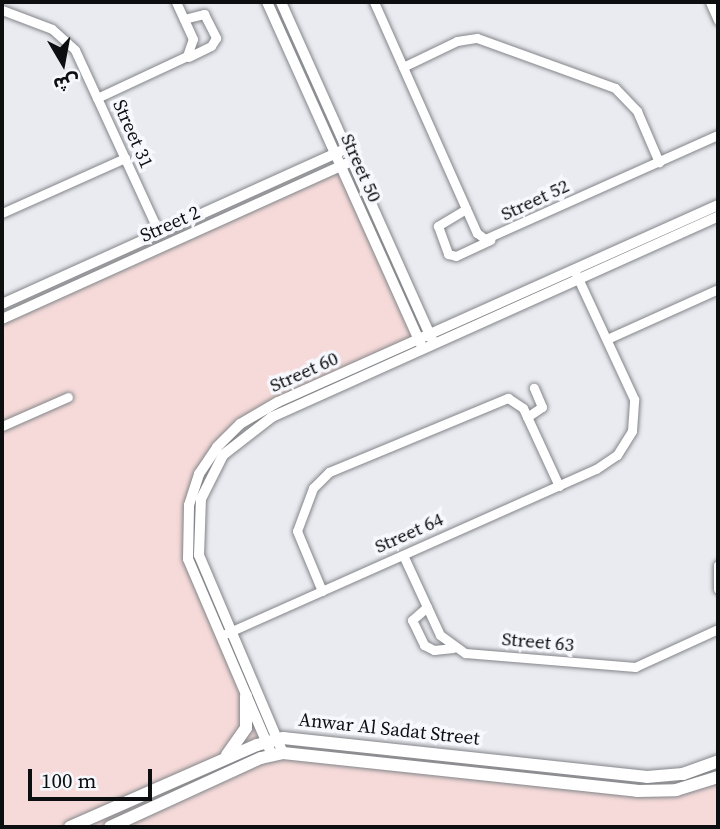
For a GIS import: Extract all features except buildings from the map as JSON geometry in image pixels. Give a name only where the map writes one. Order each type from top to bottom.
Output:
[{"type":"main road","points":[[222,760],[243,735],[248,720],[246,696]]},
{"type":"main road","name":"Anwar Al Sadat Street","points":[[70,827],[272,740],[498,759],[646,777],[683,774],[718,761]]},
{"type":"main road","name":"Anwar Al Sadat Street","points":[[110,827],[278,754],[496,774],[651,792],[693,787],[718,777]]},
{"type":"main road","points":[[496,774],[498,759]]},
{"type":"street","points":[[176,2],[193,43],[183,59]]},
{"type":"street","name":"Street 50","points":[[267,2],[341,151],[427,342]]},
{"type":"street","name":"Street 50","points":[[281,2],[341,151]]},
{"type":"street","name":"Street 52","points":[[374,2],[479,236],[493,239],[718,135]]},
{"type":"street","points":[[710,2],[718,20]]},
{"type":"street","name":"Street 31","points":[[2,10],[64,38],[79,58],[159,233]]},
{"type":"street","points":[[97,98],[211,46],[216,38],[204,14],[184,19]]},
{"type":"street","points":[[403,67],[457,41],[477,38],[602,83],[620,91],[634,105],[659,162]]},
{"type":"street","name":"Street 2","points":[[2,304],[341,151]]},
{"type":"street","points":[[2,213],[125,158]]},
{"type":"street","name":"Street 2","points":[[2,320],[347,164]]},
{"type":"street","name":"Street 60","points":[[577,275],[718,205]]},
{"type":"street","points":[[466,209],[438,226],[448,254],[456,256],[493,239]]},
{"type":"street","name":"Street 60","points":[[278,754],[225,634],[194,580],[186,537],[191,494],[210,455],[232,431],[258,412],[718,217]]},
{"type":"street","points":[[158,249],[152,244],[159,233],[173,236],[170,244]]},
{"type":"street","points":[[577,275],[607,339],[718,289]]},
{"type":"street","name":"Street 64","points":[[225,634],[559,486],[611,460],[629,438],[635,405],[607,339]]},
{"type":"street","points":[[527,416],[542,407],[534,388]]},
{"type":"street","points":[[2,426],[68,397]]},
{"type":"street","points":[[322,591],[298,531],[319,479],[503,398],[517,401],[527,416],[559,486]]},
{"type":"street","points":[[403,555],[440,635],[453,648]]},
{"type":"street","points":[[718,565],[718,589]]},
{"type":"street","name":"Street 63","points":[[427,607],[413,617],[424,645],[434,650],[453,648],[471,654],[635,667],[718,629]]},
{"type":"street","name":"Street 60","points":[[225,634],[246,696],[272,740]]},
{"type":"shaded area","points":[[344,158],[426,341],[243,428],[207,471],[193,510],[198,574],[275,745],[341,748],[646,785],[683,782],[718,768],[718,827],[2,827],[2,312]]}]
